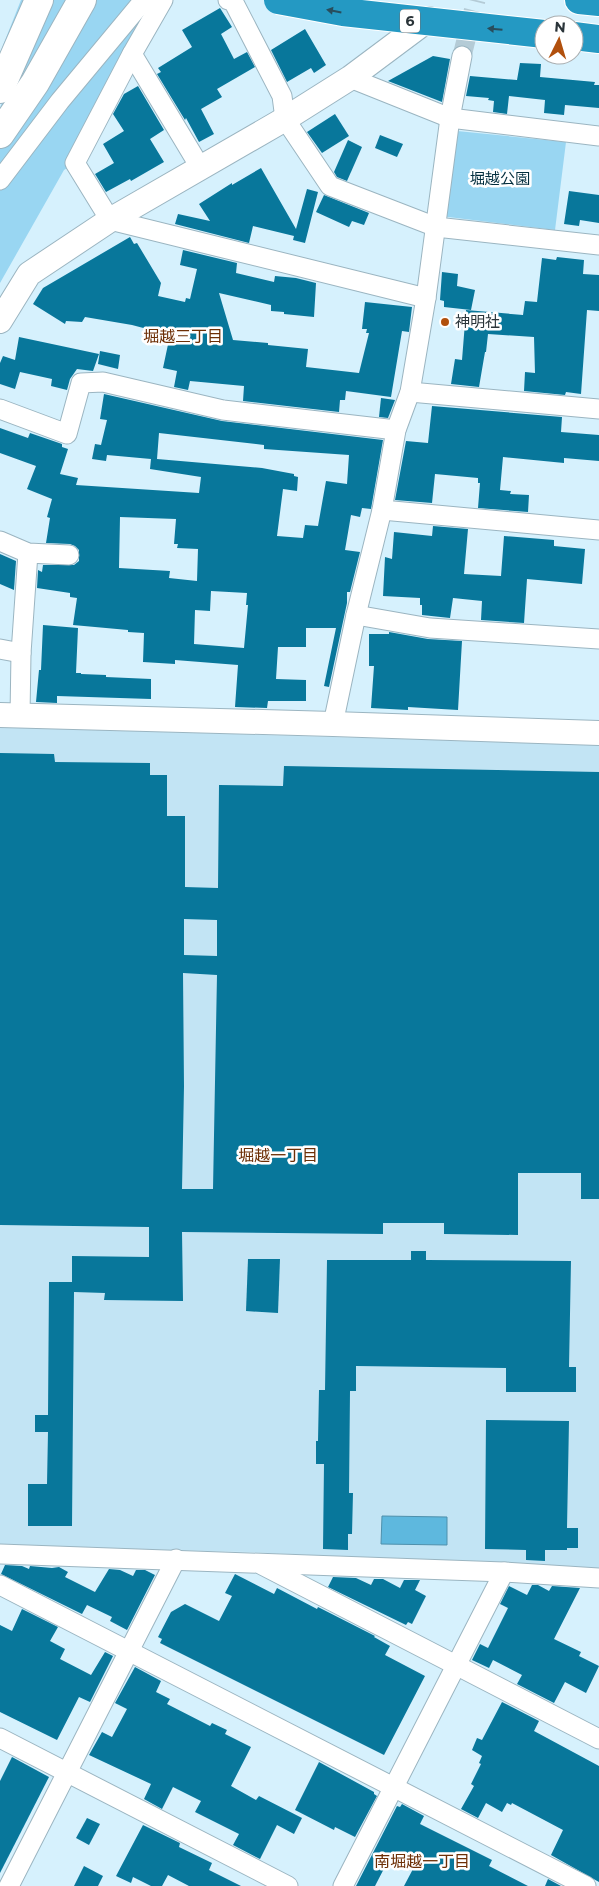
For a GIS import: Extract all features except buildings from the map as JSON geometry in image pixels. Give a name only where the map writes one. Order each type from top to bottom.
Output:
[{"type":"highway","name":"6","points":[[278,0],[392,19],[534,33]]},
{"type":"highway","points":[[579,0],[599,2]]},
{"type":"highway","points":[[584,37],[599,39]]},
{"type":"main road","points":[[0,89],[39,0]]},
{"type":"main road","points":[[0,134],[34,83],[82,0]]},
{"type":"street","points":[[0,179],[60,100],[144,0]]},
{"type":"street","points":[[163,0],[132,54],[75,163],[110,220],[426,298]]},
{"type":"street","points":[[228,0],[233,1],[282,96],[285,119],[330,186],[436,227],[599,245]]},
{"type":"street","points":[[0,321],[29,274],[110,220],[285,119],[350,78],[429,18]]},
{"type":"street","points":[[132,54],[200,167]]},
{"type":"street","points":[[333,724],[356,615],[382,510],[396,430],[410,392],[426,298],[450,118],[462,56]]},
{"type":"street","points":[[350,78],[450,118],[599,136]]},
{"type":"street","points":[[0,409],[67,434],[80,383],[103,382],[223,410],[396,430]]},
{"type":"street","points":[[410,392],[599,409]]},
{"type":"street","points":[[382,510],[599,530]]},
{"type":"street","points":[[0,541],[28,553],[69,555]]},
{"type":"street","points":[[28,553],[21,653],[10,715],[599,733]]},
{"type":"street","points":[[356,615],[430,628],[599,639]]},
{"type":"street","points":[[0,649],[21,653]]},
{"type":"street","points":[[0,1554],[258,1562],[504,1572],[599,1578]]},
{"type":"street","points":[[9,1886],[176,1560]]},
{"type":"street","points":[[258,1562],[599,1739]]},
{"type":"street","points":[[343,1886],[504,1572]]},
{"type":"street","points":[[0,1585],[586,1886]]},
{"type":"street","points":[[0,1738],[288,1886]]},
{"type":"shaded area","points":[[0,727],[599,745],[599,1569],[250,1552],[0,1546]]},
{"type":"shaded area","points":[[382,1516],[447,1517],[447,1545],[381,1544]]},
{"type":"green space","points":[[21,0],[155,0],[75,163],[64,170],[0,283],[0,108],[29,26],[0,77],[0,53]]},
{"type":"green space","name":"堀越公園","points":[[457,131],[566,142],[555,230],[440,216]]},
{"type":"tunnel","points":[[462,56],[476,0]]},
{"type":"place","name":"神明社","points":[[445,322]]},
{"type":"district","name":"堀越三丁目","points":[[183,336]]},
{"type":"district","name":"堀越一丁目","points":[[278,1155]]},
{"type":"district","name":"南堀越一丁目","points":[[422,1861]]}]
